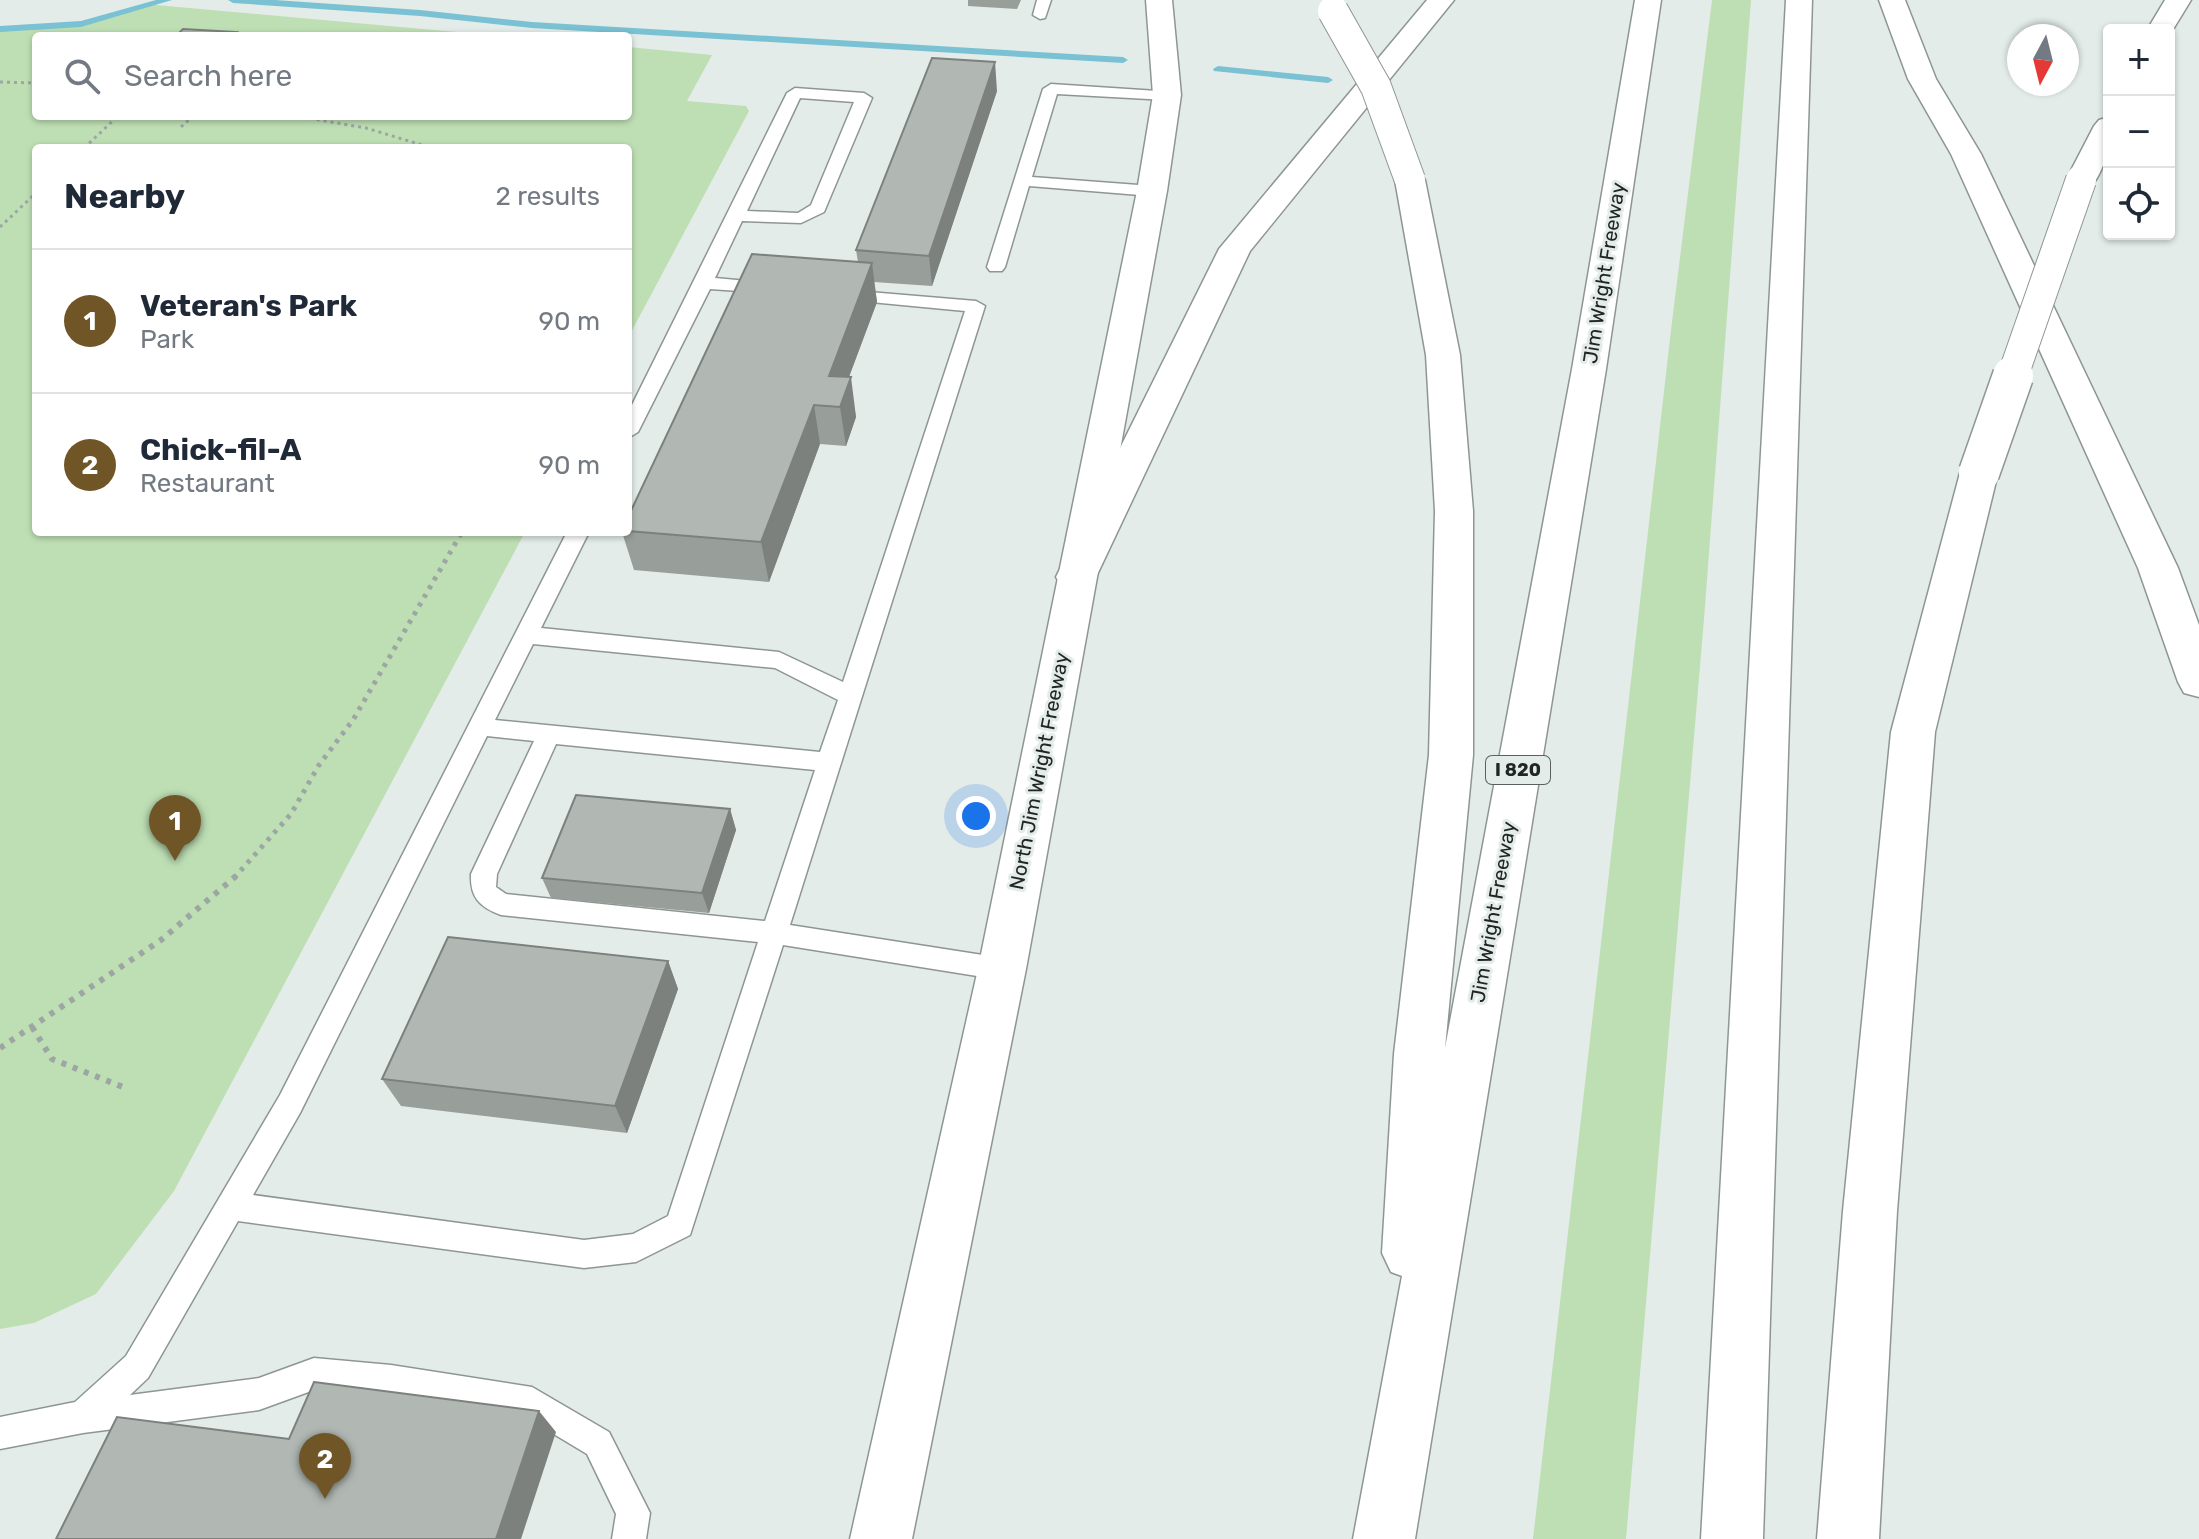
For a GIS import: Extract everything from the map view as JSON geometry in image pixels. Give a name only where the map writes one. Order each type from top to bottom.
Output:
[{"type":"main road","name":"North Jim Wright Freeway","points":[[881,1539],[1002,969],[1152,191],[1167,95],[1159,0]]},
{"type":"main road","points":[[1076,577],[1235,249],[1441,0]]},
{"type":"main road","name":"Jim Wright Freeway","points":[[1384,1539],[1583,400],[1648,0]]},
{"type":"main road","points":[[1732,1539],[1799,0]]},
{"type":"main road","points":[[1892,0],[1922,79],[1966,154],[2158,568],[2199,682]]},
{"type":"main road","points":[[2164,24],[2178,0]]},
{"type":"main road","points":[[1329,6],[1376,87],[1410,180],[1443,355],[1454,511],[1451,755],[1419,1054],[1404,1422]]},
{"type":"main road","points":[[1848,1539],[1870,1211],[1913,732],[1979,473],[2081,180],[2103,138]]},
{"type":"lane","points":[[1040,15],[1044,0]]},
{"type":"lane","points":[[996,267],[1051,89],[1167,95]]},
{"type":"lane","points":[[632,424],[795,93],[864,98],[818,208],[801,218],[736,216]]},
{"type":"lane","points":[[1023,181],[1152,191]]},
{"type":"lane","points":[[704,283],[794,291]]},
{"type":"lane","points":[[233,1206],[584,1254],[636,1248],[680,1225],[976,306],[825,293]]},
{"type":"lane","points":[[83,1417],[137,1367],[233,1206],[290,1104],[576,536]]},
{"type":"lane","points":[[526,635],[779,660],[850,696]]},
{"type":"lane","points":[[480,727],[829,762]]},
{"type":"lane","points":[[549,734],[484,874],[483,892],[501,904],[774,933],[1002,969]]},
{"type":"lane","points":[[0,1433],[83,1417],[259,1394],[314,1374],[391,1381],[532,1403],[598,1443],[633,1513],[629,1539]]},
{"type":"path","points":[[0,82],[32,83]]},
{"type":"path","points":[[88,144],[114,120]]},
{"type":"path","points":[[181,127],[189,120]]},
{"type":"path","points":[[324,120],[366,128],[419,144]]},
{"type":"path","points":[[0,227],[32,197]]},
{"type":"path","points":[[0,1048],[161,940],[254,857],[291,814],[319,765],[353,720],[460,536]]},
{"type":"path","points":[[32,1027],[52,1059],[128,1089]]},
{"type":"green space","points":[[1712,0],[1751,0],[1704,619],[1626,1539],[1533,1539],[1671,330]]},
{"type":"green space","points":[[145,4],[456,32],[32,32],[32,120],[632,120],[632,47],[712,55],[687,101],[746,106],[749,111],[632,330],[632,144],[32,144],[32,536],[523,536],[174,1191],[96,1294],[34,1323],[0,1329],[0,28],[80,23]]},
{"type":"building","points":[[183,29],[237,32],[180,32]]},
{"type":"building","points":[[932,58],[995,62],[929,256],[856,250]]},
{"type":"building","points":[[752,254],[872,263],[829,376],[851,377],[840,407],[814,405],[761,542],[632,531],[632,509]]},
{"type":"building","points":[[576,795],[730,809],[702,893],[542,878]]},
{"type":"building","points":[[448,937],[668,961],[615,1106],[382,1079]]},
{"type":"building","points":[[314,1382],[539,1411],[496,1539],[56,1539],[117,1417],[289,1439]]},
{"type":"waterway","points":[[0,29],[81,24],[167,0]]},
{"type":"waterway","points":[[233,0],[420,13],[532,25],[1123,60]]},
{"type":"waterway","points":[[1218,69],[1328,80]]},
{"type":"place","name":"Veteran's Park","points":[[175,861]]},
{"type":"place","name":"Chick-fil-A","points":[[325,1499]]}]
